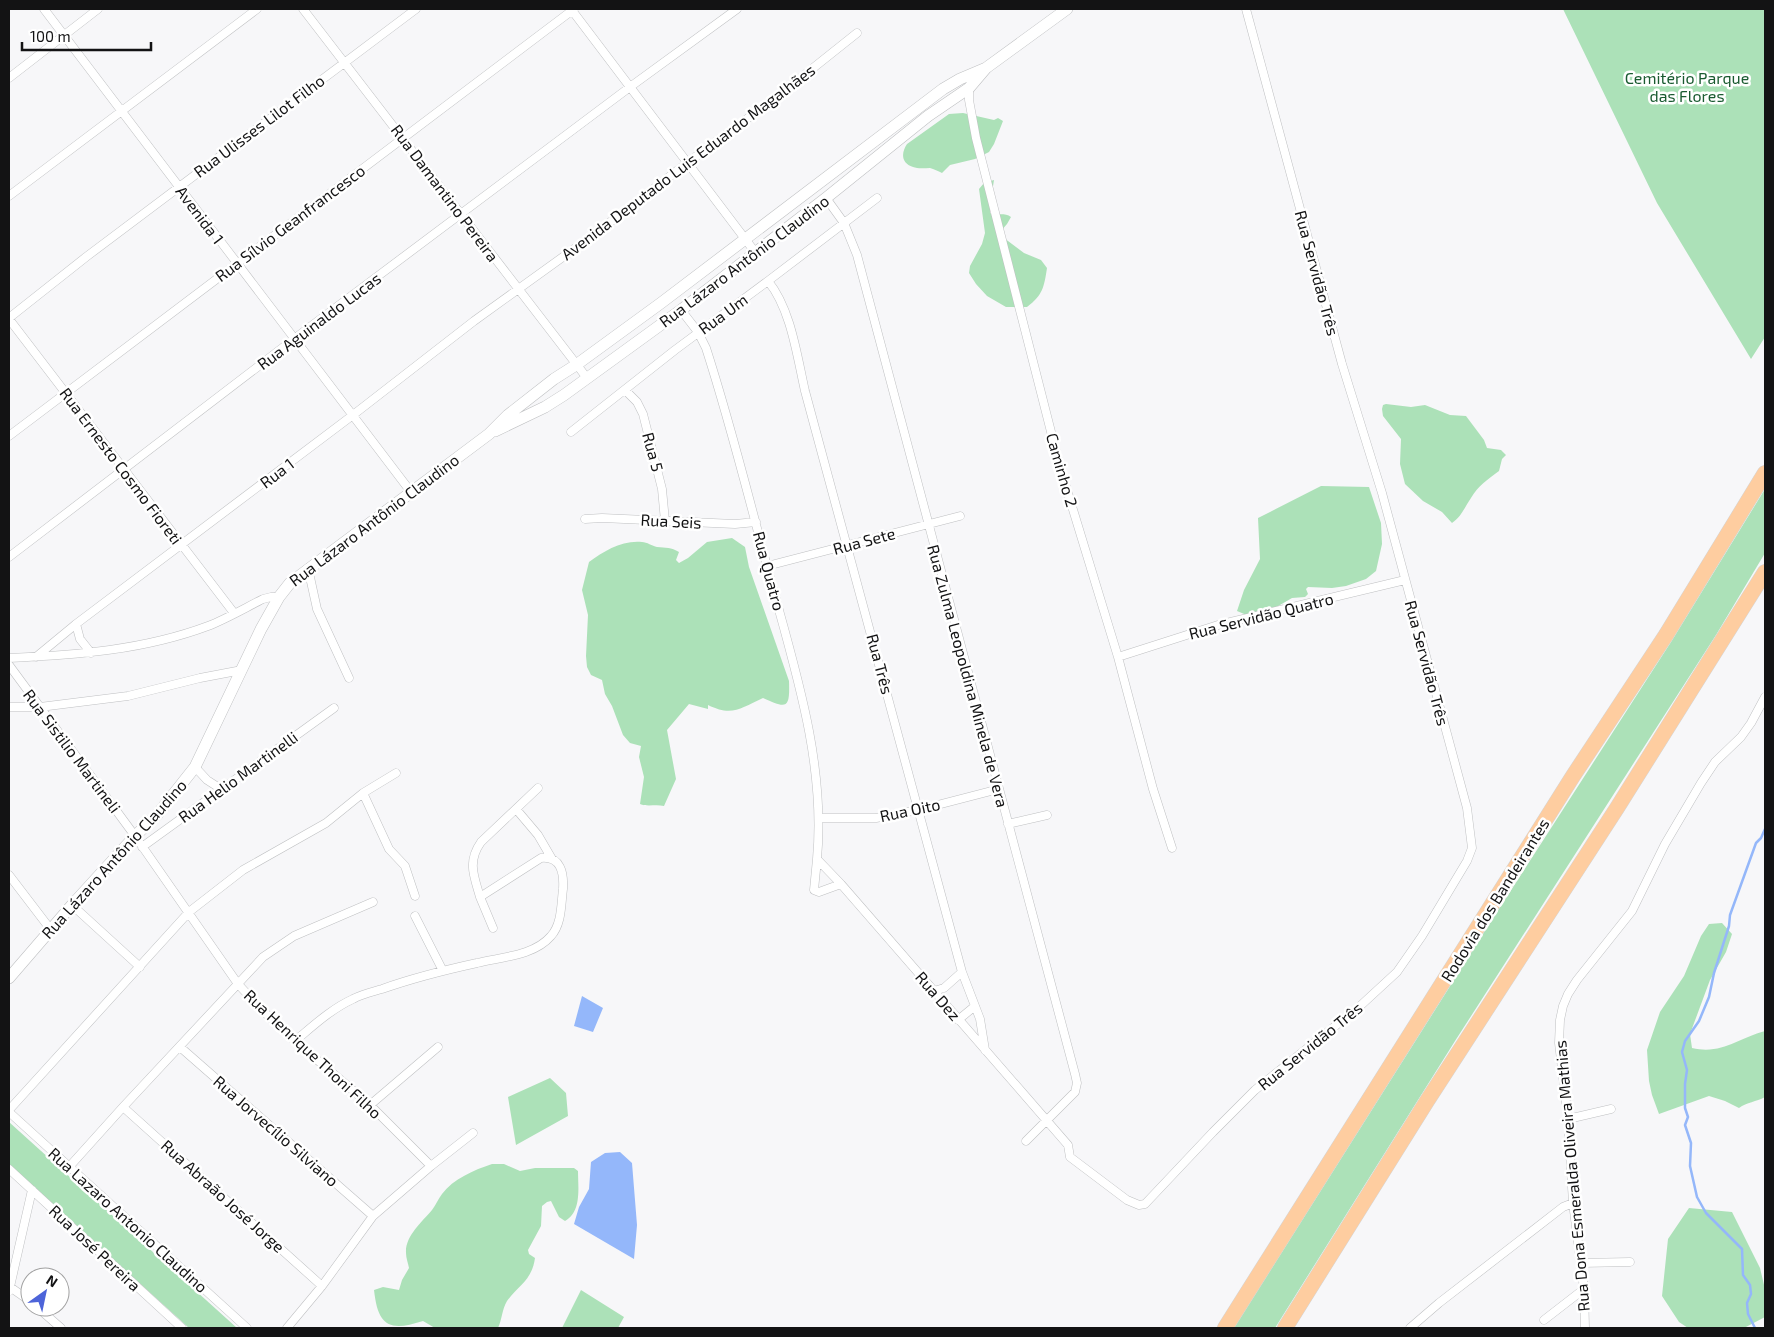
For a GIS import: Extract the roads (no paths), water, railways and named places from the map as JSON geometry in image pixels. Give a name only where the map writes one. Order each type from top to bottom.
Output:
[{"type":"highway","name":"Rodovia dos Bandeirantes","points":[[1225,1328],[1558,801],[1666,635],[1765,473]]},
{"type":"highway","points":[[1285,1328],[1416,1118],[1616,808],[1765,572]]},
{"type":"main road","name":"Rua Lázaro Antônio Claudino","points":[[489,434],[545,406],[681,310],[928,116],[968,88],[986,68],[1066,9]]},
{"type":"main road","name":"Rua Lázaro Antônio Claudino","points":[[10,974],[135,836],[157,815],[195,767],[261,629],[279,597],[290,583],[489,434],[516,409],[554,379],[661,303],[943,90],[960,79],[986,68]]},
{"type":"street","name":"Avenida 1","points":[[44,9],[411,492]]},
{"type":"street","points":[[9,78],[98,9]]},
{"type":"street","points":[[9,196],[257,9]]},
{"type":"street","name":"Rua Damantino Pereira","points":[[303,9],[404,138],[586,378]]},
{"type":"street","name":"Rua Ulisses Lilot Filho","points":[[9,318],[179,187],[416,9]]},
{"type":"street","points":[[572,9],[755,252]]},
{"type":"street","name":"Rua Sílvio Geanfrancesco","points":[[9,436],[572,9]]},
{"type":"street","points":[[722,9],[727,16]]},
{"type":"street","name":"Rua Aguinaldo Lucas","points":[[9,557],[630,87],[737,9]]},
{"type":"street","name":"Rua Servidão Três","points":[[1145,1204],[1255,1090],[1359,1007],[1397,972],[1432,920],[1467,861],[1472,848],[1467,808],[1373,459],[1361,428],[1342,364],[1246,9]]},
{"type":"street","name":"Avenida Deputado Luis Eduardo Magalhães","points":[[519,290],[778,96],[857,33]]},
{"type":"street","name":"Caminho 2","points":[[968,88],[976,138],[1060,467],[1118,656],[1152,789],[1172,848]]},
{"type":"street","name":"Rua Zulma Leopoldina Minela de Vera","points":[[826,198],[844,222],[857,255],[1077,1083],[1075,1092],[1026,1141]]},
{"type":"street","name":"Rua Um","points":[[570,432],[698,332],[877,198]]},
{"type":"street","name":"Rua Três","points":[[768,281],[777,292],[791,332],[962,972],[980,1019],[985,1050]]},
{"type":"street","name":"Rua 1","points":[[36,657],[76,624],[352,416],[474,321],[519,290]]},
{"type":"street","name":"Rua Quatro","points":[[681,310],[698,332],[711,362],[756,522],[806,718],[813,754],[820,818],[817,859]]},
{"type":"street","name":"Rua Ernesto Cosmo Fioreti","points":[[9,318],[234,613]]},
{"type":"street","name":"Rua 5","points":[[625,390],[637,402],[643,414],[662,490],[665,521]]},
{"type":"street","name":"Rua Sete","points":[[767,566],[960,516]]},
{"type":"street","name":"Rua Seis","points":[[585,520],[602,518],[735,524],[756,522]]},
{"type":"street","points":[[308,568],[317,609],[349,678]]},
{"type":"street","name":"Rua Servidão Quatro","points":[[1118,656],[1218,625],[1405,580]]},
{"type":"street","points":[[9,658],[91,653],[162,641],[211,625],[263,599],[279,597]]},
{"type":"street","points":[[76,624],[80,640],[91,653]]},
{"type":"street","name":"Rua Sistilio Martineli","points":[[9,665],[135,836]]},
{"type":"street","points":[[9,707],[40,707],[128,696],[200,678],[242,670]]},
{"type":"street","name":"Rua Dona Esmeralda Oliveira Mathias","points":[[1585,1328],[1584,1289],[1573,1202],[1568,1119],[1559,1043],[1560,1020],[1568,994],[1632,911],[1665,844],[1700,783],[1715,762],[1741,737],[1765,697]]},
{"type":"street","name":"Rua Helio Martinelli","points":[[142,846],[334,708]]},
{"type":"street","points":[[195,767],[207,780],[221,789]]},
{"type":"street","points":[[9,1111],[188,912],[243,870],[326,822],[363,793],[396,773]]},
{"type":"street","points":[[493,928],[480,897],[472,863],[475,850],[480,842],[538,788]]},
{"type":"street","name":"Rua Oito","points":[[820,818],[876,818],[918,810],[999,789]]},
{"type":"street","points":[[363,793],[389,849],[405,866],[415,896]]},
{"type":"street","points":[[295,1041],[319,1021],[354,998],[398,983],[443,971],[514,956],[550,938],[557,929],[560,911],[564,880],[561,867],[552,858],[538,835],[516,809]]},
{"type":"street","points":[[1008,824],[1047,815]]},
{"type":"street","name":"Rua Henrique Thoni Filho","points":[[135,836],[238,984],[295,1041],[370,1105],[431,1166]]},
{"type":"street","points":[[480,897],[541,858],[552,858]]},
{"type":"street","points":[[817,859],[814,890],[819,892],[841,884]]},
{"type":"street","name":"Rua Dez","points":[[817,859],[841,884],[1068,1145],[1070,1157],[1127,1200],[1139,1205],[1145,1204]]},
{"type":"street","points":[[9,875],[51,930]]},
{"type":"street","points":[[69,1167],[263,957],[294,936],[373,902]]},
{"type":"street","points":[[72,905],[140,967]]},
{"type":"street","points":[[415,916],[443,971]]},
{"type":"street","points":[[934,991],[944,988],[962,972]]},
{"type":"street","points":[[958,1020],[975,1006]]},
{"type":"street","name":"Rua Jorvecílio Silviano","points":[[180,1047],[373,1216]]},
{"type":"street","points":[[370,1105],[438,1047]]},
{"type":"street","name":"Rua Abraão José Jorge","points":[[123,1107],[322,1286]]},
{"type":"street","points":[[1568,1119],[1611,1109]]},
{"type":"street","name":"Rua Lazaro Antonio Claudino","points":[[9,1111],[247,1328]]},
{"type":"street","points":[[287,1328],[322,1286],[373,1216],[473,1133]]},
{"type":"street","name":"Rua José Pereira","points":[[9,1169],[182,1328]]},
{"type":"street","points":[[20,1296],[9,1289],[32,1190]]},
{"type":"street","points":[[1410,1328],[1562,1207],[1573,1202]]},
{"type":"street","points":[[1581,1263],[1630,1262]]},
{"type":"street","points":[[1544,1320],[1584,1289]]},
{"type":"street","points":[[48,1317],[61,1328]]},
{"type":"water","points":[[582,996],[603,1008],[593,1032],[574,1026]]},
{"type":"water","points":[[620,1152],[632,1163],[637,1225],[634,1259],[574,1224],[579,1207],[589,1189],[591,1162],[605,1153]]},
{"type":"waterway","points":[[1755,1328],[1748,1314],[1747,1303],[1751,1294],[1750,1285],[1743,1275],[1742,1249],[1706,1213],[1697,1197],[1690,1166],[1691,1143],[1685,1125],[1688,1117],[1685,1108],[1687,1070],[1682,1052],[1685,1041],[1699,1021],[1709,997],[1714,973],[1729,926],[1730,915],[1756,843],[1761,838],[1765,829]]},
{"type":"park label","name":"Cemitério Parque das Flores","points":[[1687,87]]}]
